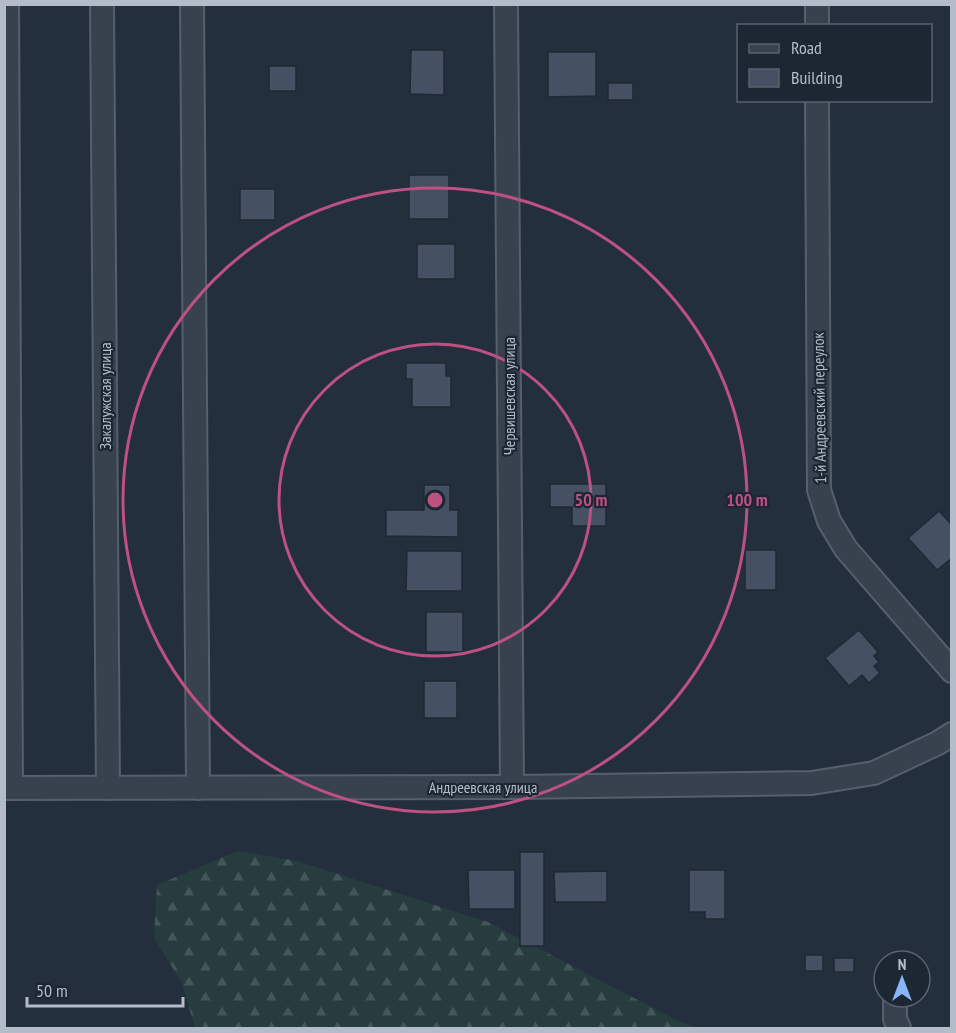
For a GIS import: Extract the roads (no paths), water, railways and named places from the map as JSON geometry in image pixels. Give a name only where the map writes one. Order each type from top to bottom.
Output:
[{"type":"street","points":[[7,4],[8,788]]},
{"type":"street","name":"Закалужская улица","points":[[102,4],[108,788]]},
{"type":"street","points":[[192,4],[198,788]]},
{"type":"street","name":"Червишевская улица","points":[[506,4],[512,787]]},
{"type":"street","points":[[817,4],[817,24]]},
{"type":"street","name":"1-й Андреевский переулок","points":[[817,102],[819,490],[829,520],[846,549],[951,671]]},
{"type":"street","name":"Андреевская улица","points":[[8,788],[512,787],[812,783],[874,773],[938,743],[951,734]]},
{"type":"street","points":[[895,1009],[895,1019],[899,1029]]}]
